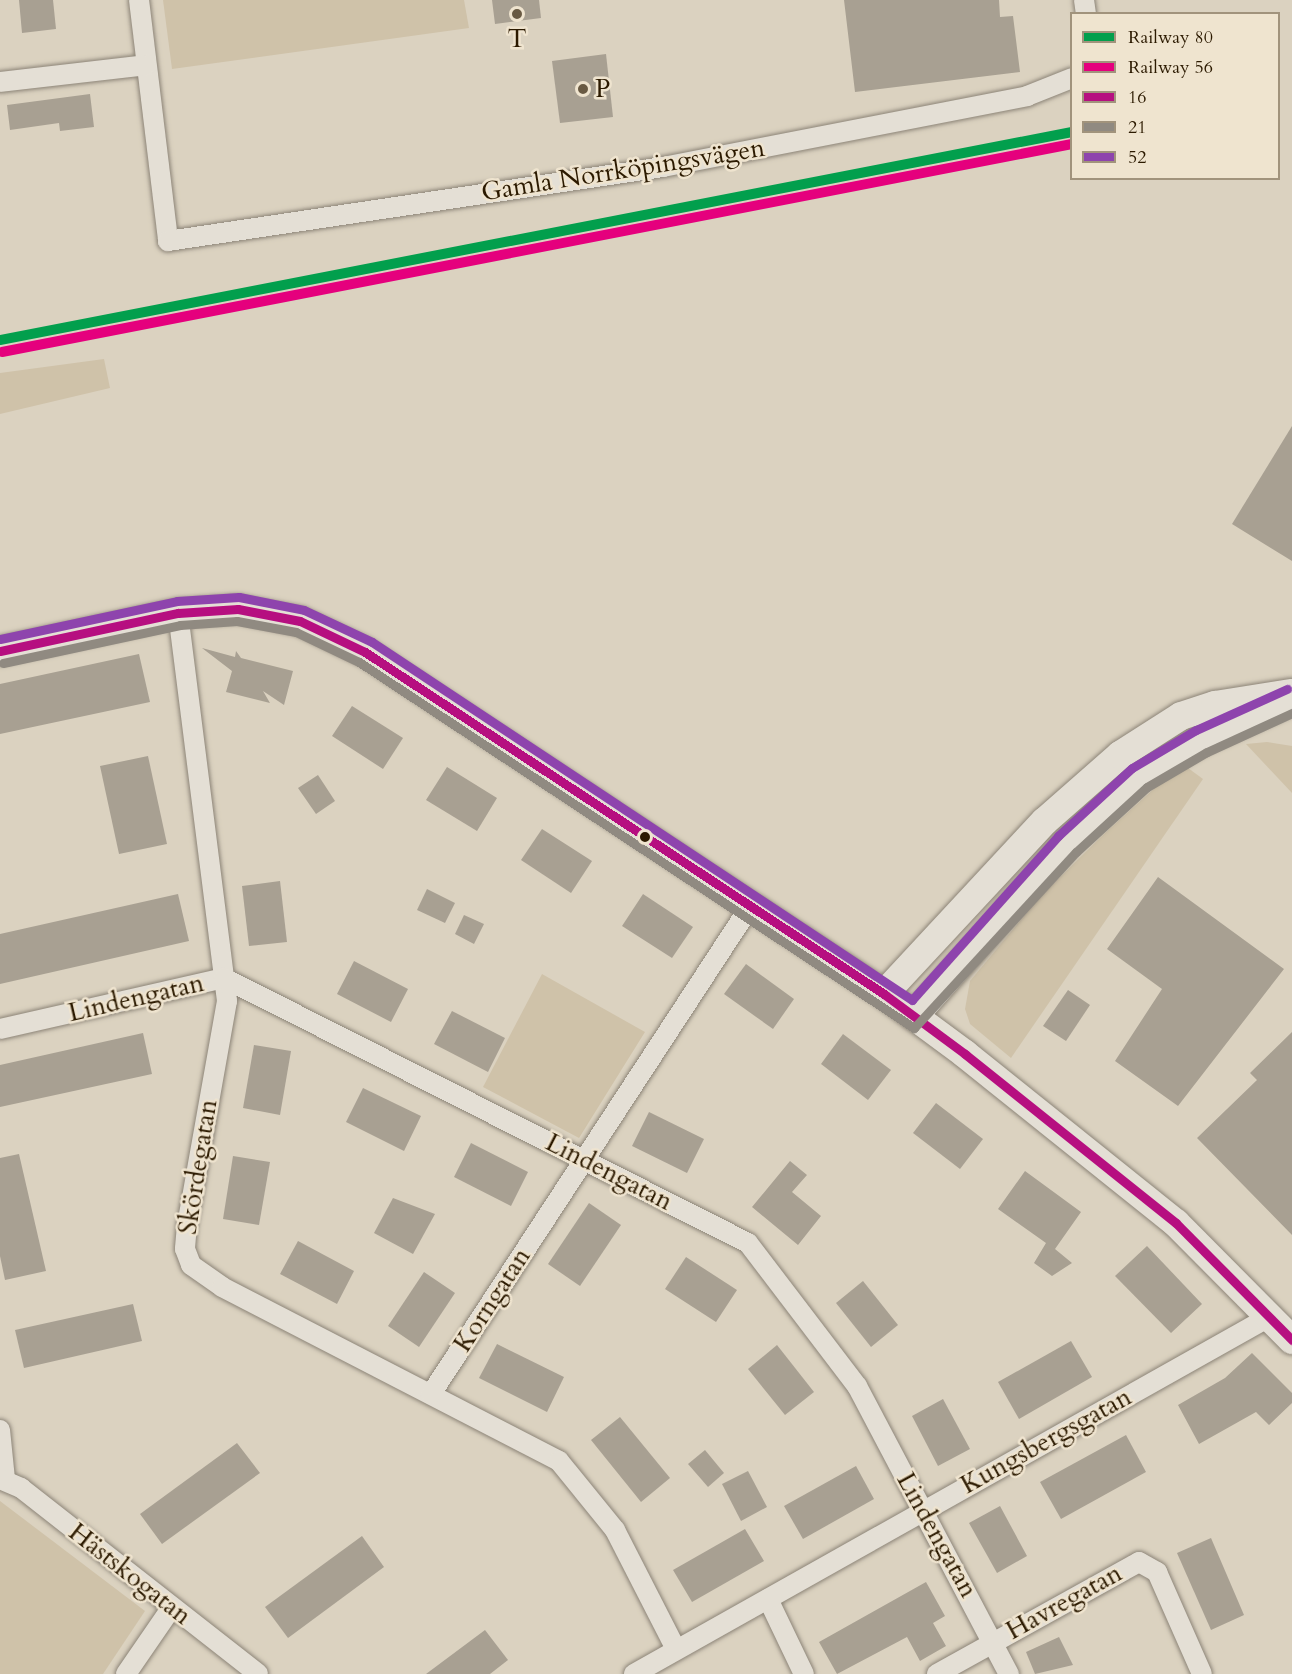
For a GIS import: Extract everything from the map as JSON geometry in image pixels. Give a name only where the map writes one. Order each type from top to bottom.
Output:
[{"type":"street","points":[[0,82],[146,65],[139,0]]},
{"type":"street","name":"Gamla Norrköpingsvägen","points":[[146,65],[168,241],[663,167],[1027,96],[1070,78]]},
{"type":"street","points":[[0,651],[178,613],[264,613],[300,621],[365,652],[751,905],[914,1016],[1142,1193],[1284,1327]]},
{"type":"street","name":"Skördegatan","points":[[178,613],[227,1001],[187,1225],[185,1249],[191,1265],[222,1287],[559,1461],[615,1530],[676,1649]]},
{"type":"street","points":[[884,994],[1045,821],[1120,755],[1181,716],[1227,702],[1292,693]]},
{"type":"street","points":[[914,1016],[1067,844],[1140,777],[1201,741],[1292,700]]},
{"type":"street","name":"Korngatan","points":[[431,1394],[751,905]]},
{"type":"street","name":"Lindengatan","points":[[0,1029],[224,978],[584,1159],[747,1244],[857,1386],[994,1641],[1009,1674]]},
{"type":"street","name":"Kungsbergsgatan","points":[[634,1674],[923,1510],[1284,1327]]},
{"type":"street","points":[[0,1430],[2,1479]]},
{"type":"street","name":"Hästskogatan","points":[[2,1479],[258,1674]]},
{"type":"street","name":"Havregatan","points":[[937,1674],[1132,1565],[1148,1563],[1202,1674]]},
{"type":"street","points":[[768,1599],[804,1674]]},
{"type":"street","points":[[126,1674],[172,1607]]},
{"type":"shaded area","points":[[163,0],[464,0],[469,28],[172,69]]},
{"type":"shaded area","points":[[104,359],[110,388],[0,414],[0,373]]},
{"type":"shaded area","points":[[1267,742],[1292,746],[1292,793],[1246,744]]},
{"type":"shaded area","points":[[1188,768],[1203,779],[1011,1058],[970,1024],[965,1009],[970,981],[1040,897],[1105,833],[1157,786]]},
{"type":"shaded area","points":[[542,974],[645,1032],[579,1138],[483,1087]]},
{"type":"shaded area","points":[[0,1501],[145,1611],[103,1674],[0,1674]]},
{"type":"building","points":[[19,0],[53,0],[56,29],[22,33]]},
{"type":"building","points":[[492,0],[539,0],[541,18],[495,24]]},
{"type":"building","points":[[844,0],[999,0],[1000,17],[1013,16],[1020,72],[855,92]]},
{"type":"building","name":"P","points":[[606,54],[613,117],[560,123],[552,61]]},
{"type":"building","points":[[90,94],[94,127],[60,131],[59,123],[10,130],[7,105]]},
{"type":"building","points":[[1292,426],[1292,561],[1232,524]]},
{"type":"building","points":[[202,648],[235,657],[236,651],[241,658],[293,671],[284,705],[263,691],[270,703],[226,692],[232,671]]},
{"type":"building","points":[[139,654],[150,702],[0,734],[0,684]]},
{"type":"building","points":[[352,706],[403,738],[383,769],[332,736]]},
{"type":"building","points":[[148,756],[167,844],[119,854],[100,766]]},
{"type":"building","points":[[447,767],[497,798],[477,831],[426,800]]},
{"type":"building","points":[[318,775],[335,801],[316,814],[298,788]]},
{"type":"building","points":[[542,829],[592,861],[571,893],[521,860]]},
{"type":"building","points":[[1158,877],[1284,969],[1178,1106],[1115,1061],[1162,989],[1107,949]]},
{"type":"building","points":[[280,881],[287,942],[249,946],[242,886]]},
{"type":"building","points":[[427,889],[455,903],[445,923],[417,910]]},
{"type":"building","points":[[178,894],[189,941],[0,984],[0,934]]},
{"type":"building","points":[[643,894],[693,927],[672,958],[622,926]]},
{"type":"building","points":[[464,915],[484,924],[474,944],[455,934]]},
{"type":"building","points":[[354,961],[408,989],[391,1022],[337,994]]},
{"type":"building","points":[[746,964],[794,999],[773,1029],[724,994]]},
{"type":"building","points":[[1068,990],[1090,1005],[1066,1041],[1043,1026]]},
{"type":"building","points":[[452,1011],[505,1038],[488,1072],[434,1044]]},
{"type":"building","points":[[1292,1032],[1292,1235],[1197,1138],[1257,1080],[1250,1073]]},
{"type":"building","points":[[143,1033],[152,1074],[0,1107],[0,1065]]},
{"type":"building","points":[[843,1034],[891,1070],[868,1100],[821,1064]]},
{"type":"building","points":[[254,1045],[291,1051],[280,1115],[243,1108]]},
{"type":"building","points":[[363,1088],[421,1116],[404,1151],[346,1122]]},
{"type":"building","points":[[936,1103],[983,1139],[960,1169],[913,1133]]},
{"type":"building","points":[[649,1112],[704,1139],[687,1173],[632,1146]]},
{"type":"building","points":[[471,1143],[528,1172],[511,1206],[454,1177]]},
{"type":"building","points":[[19,1154],[46,1271],[5,1280],[0,1256],[0,1158]]},
{"type":"building","points":[[233,1156],[270,1162],[259,1225],[223,1219]]},
{"type":"building","points":[[790,1161],[807,1175],[792,1192],[821,1216],[798,1245],[752,1207]]},
{"type":"building","points":[[1025,1171],[1081,1212],[1055,1249],[1072,1263],[1052,1276],[1034,1263],[1046,1243],[998,1209]]},
{"type":"building","points":[[393,1198],[435,1214],[413,1254],[374,1233]]},
{"type":"building","points":[[589,1203],[621,1225],[580,1286],[548,1264]]},
{"type":"building","points":[[298,1241],[354,1271],[337,1304],[280,1274]]},
{"type":"building","points":[[1147,1246],[1202,1304],[1171,1333],[1115,1276]]},
{"type":"building","points":[[686,1257],[737,1290],[716,1322],[665,1289]]},
{"type":"building","points":[[424,1272],[455,1293],[419,1347],[388,1326]]},
{"type":"building","points":[[863,1281],[898,1325],[871,1347],[836,1303]]},
{"type":"building","points":[[133,1304],[142,1341],[24,1368],[15,1330]]},
{"type":"building","points":[[1071,1341],[1092,1377],[1019,1419],[998,1382]]},
{"type":"building","points":[[497,1344],[564,1377],[547,1412],[479,1378]]},
{"type":"building","points":[[777,1345],[814,1392],[785,1415],[748,1369]]},
{"type":"building","points":[[1252,1353],[1292,1393],[1292,1403],[1269,1425],[1256,1412],[1199,1444],[1178,1405],[1225,1378]]},
{"type":"building","points":[[943,1399],[970,1449],[938,1466],[912,1416]]},
{"type":"building","points":[[620,1417],[670,1478],[641,1502],[591,1440]]},
{"type":"building","points":[[1126,1435],[1146,1472],[1061,1519],[1040,1482]]},
{"type":"building","points":[[237,1443],[260,1473],[162,1544],[140,1514]]},
{"type":"building","points":[[705,1450],[724,1473],[708,1487],[688,1464]]},
{"type":"building","points":[[856,1466],[874,1499],[803,1539],[784,1506]]},
{"type":"building","points":[[748,1471],[767,1507],[741,1521],[722,1484]]},
{"type":"building","points":[[1000,1506],[1027,1556],[997,1573],[969,1523]]},
{"type":"building","points":[[745,1529],[764,1561],[692,1602],[673,1570]]},
{"type":"building","points":[[362,1536],[384,1567],[288,1638],[265,1607]]},
{"type":"building","points":[[1211,1538],[1244,1615],[1211,1630],[1177,1553]]},
{"type":"building","points":[[926,1582],[945,1616],[933,1623],[946,1646],[920,1661],[907,1637],[837,1674],[819,1642]]},
{"type":"building","points":[[485,1630],[508,1660],[490,1674],[426,1674]]},
{"type":"building","points":[[1059,1637],[1073,1665],[1035,1674],[1026,1652]]},
{"type":"rail line","name":"80","points":[[0,340],[1070,132]]},
{"type":"rail line","name":"56","points":[[2,352],[1070,144]]},
{"type":"transit line","name":"52","points":[[0,639],[177,601],[239,597],[304,610],[372,642],[912,1000],[1058,836],[1132,768],[1196,730],[1287,689]]},
{"type":"transit line","name":"16","points":[[0,651],[178,613],[238,609],[300,621],[365,652],[884,994],[965,1054],[1176,1223],[1292,1340]]},
{"type":"transit line","name":"21","points":[[3,663],[180,625],[237,621],[296,632],[359,662],[914,1028],[1076,852],[1147,787],[1207,752],[1292,713]]},
{"type":"place","name":"T","points":[[517,14]]},
{"type":"place","name":"P","points":[[583,89]]}]
